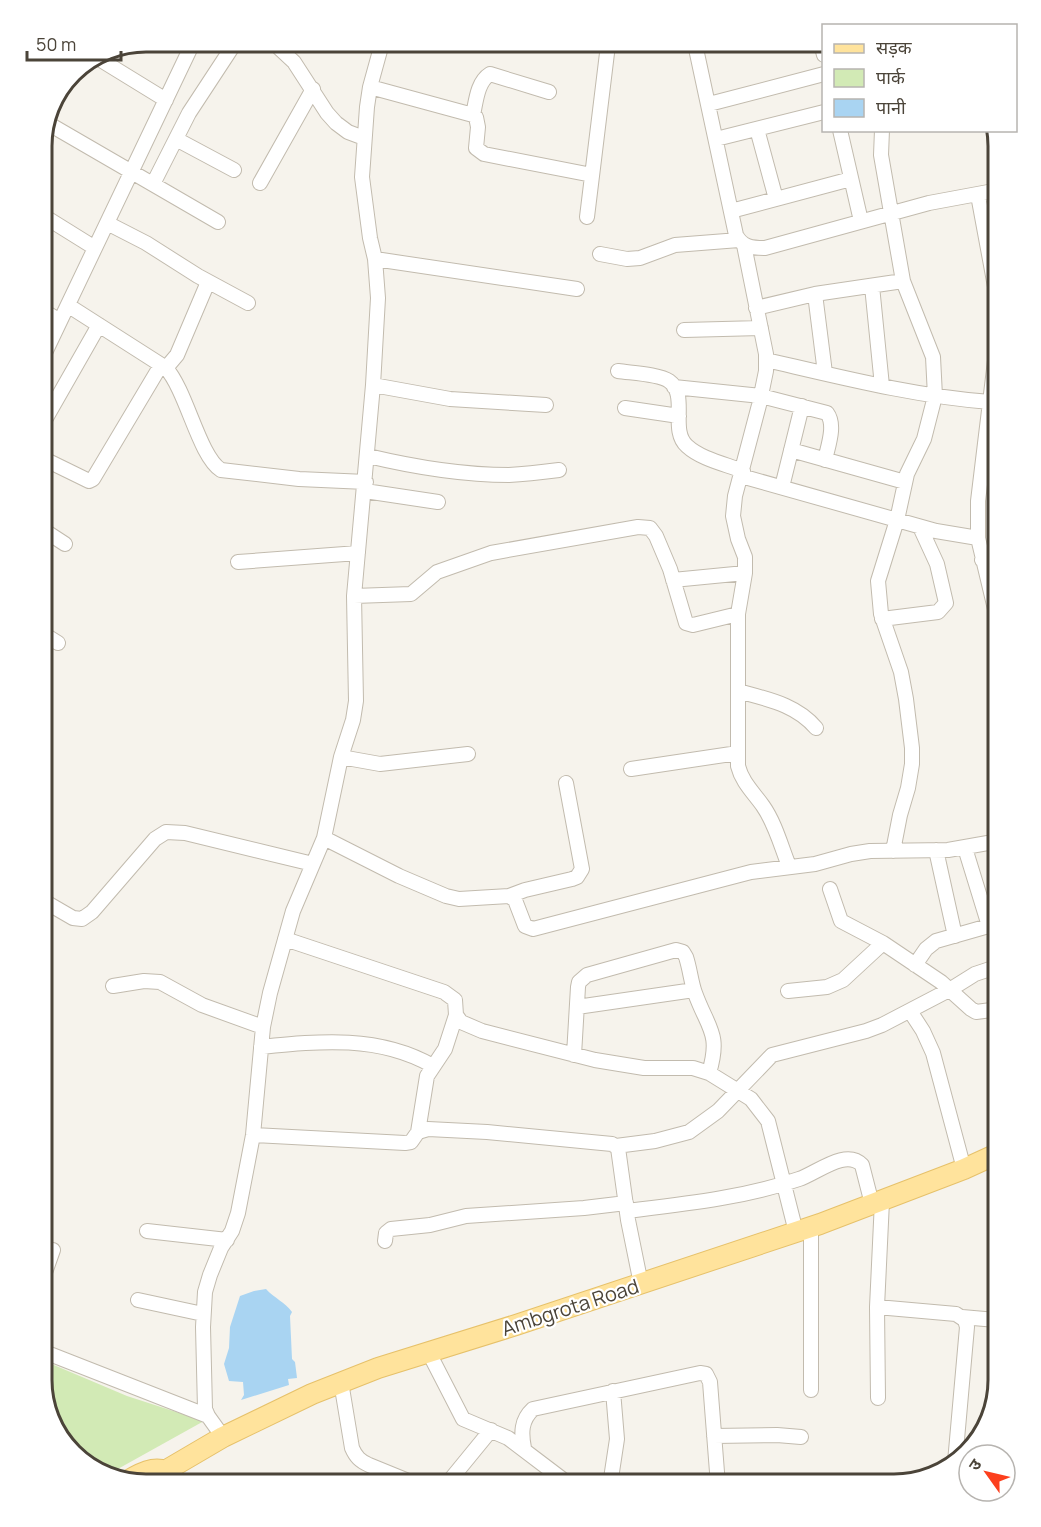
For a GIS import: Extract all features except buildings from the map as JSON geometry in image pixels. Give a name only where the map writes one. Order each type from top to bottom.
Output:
[{"type":"main road","name":"Ambgrota Road","points":[[165,1474],[223,1437],[341,1382],[803,1230],[988,1158]]},
{"type":"main road","points":[[143,1474],[160,1469],[159,1474]]},
{"type":"street","points":[[53,336],[189,52]]},
{"type":"street","points":[[153,184],[200,95],[229,52]]},
{"type":"street","points":[[283,52],[294,62],[336,123],[348,132],[364,138]]},
{"type":"street","points":[[223,1437],[208,1416],[204,1392],[203,1314],[206,1292],[210,1275],[238,1213],[253,1135],[263,1027],[270,993],[292,911],[324,838],[341,757],[353,720],[356,701],[354,596],[368,456],[378,298],[375,260],[362,177],[370,87],[380,52]]},
{"type":"street","points":[[587,217],[608,53]]},
{"type":"street","points":[[697,53],[766,360],[761,396],[735,496],[733,516],[745,557],[745,573],[738,614],[738,753],[741,775],[763,807],[789,867]]},
{"type":"street","points":[[105,62],[166,100]]},
{"type":"street","points":[[473,115],[481,84],[490,74],[549,92]]},
{"type":"street","points":[[709,104],[822,75]]},
{"type":"street","points":[[370,87],[473,115],[476,117],[478,127],[475,144],[479,151],[505,159],[592,175]]},
{"type":"street","points":[[260,183],[312,89]]},
{"type":"street","points":[[716,139],[822,113]]},
{"type":"street","points":[[55,128],[218,222]]},
{"type":"street","points":[[757,129],[776,199]]},
{"type":"street","points":[[840,132],[861,221]]},
{"type":"street","points":[[882,132],[881,155],[903,281],[933,357],[935,396],[924,439],[910,466],[905,482],[897,520],[878,581],[882,619],[900,672],[906,699],[912,748],[908,788],[893,851]]},
{"type":"street","points":[[176,139],[234,170]]},
{"type":"street","points":[[731,211],[851,179]]},
{"type":"street","points":[[600,254],[627,259],[640,258],[675,245],[741,243],[751,248],[765,248],[892,212],[988,193]]},
{"type":"street","points":[[978,195],[988,249]]},
{"type":"street","points":[[53,222],[95,248]]},
{"type":"street","points":[[107,223],[146,243],[208,282],[248,303]]},
{"type":"street","points":[[375,260],[577,289]]},
{"type":"street","points":[[756,308],[815,294],[903,281]]},
{"type":"street","points":[[53,464],[81,479],[91,481],[163,366],[177,355],[208,282]]},
{"type":"street","points":[[872,286],[882,386]]},
{"type":"street","points":[[815,294],[825,373]]},
{"type":"street","points":[[69,306],[163,366],[173,376],[207,452],[221,470],[365,487],[438,502]]},
{"type":"street","points":[[53,317],[60,321]]},
{"type":"street","points":[[53,406],[99,325]]},
{"type":"street","points":[[684,330],[760,328]]},
{"type":"street","points":[[766,360],[935,396],[988,402]]},
{"type":"street","points":[[618,371],[670,381],[678,395],[680,432],[687,447],[701,455],[742,474],[782,487],[920,527],[978,538]]},
{"type":"street","points":[[373,385],[450,399],[546,405]]},
{"type":"street","points":[[674,387],[761,396],[824,412],[830,416],[831,425],[825,460]]},
{"type":"street","points":[[782,487],[802,406]]},
{"type":"street","points":[[625,408],[679,416]]},
{"type":"street","points":[[988,420],[978,501],[978,538],[988,583]]},
{"type":"street","points":[[791,450],[905,482]]},
{"type":"street","points":[[368,456],[415,467],[448,471],[508,475],[559,470]]},
{"type":"street","points":[[354,596],[411,594],[437,572],[491,553],[646,527],[653,531],[673,580],[683,618],[688,624],[738,614]]},
{"type":"street","points":[[882,619],[938,612],[946,603],[936,564],[920,527]]},
{"type":"street","points":[[53,536],[65,544]]},
{"type":"street","points":[[238,562],[358,553]]},
{"type":"street","points":[[982,560],[988,559]]},
{"type":"street","points":[[673,580],[745,573]]},
{"type":"street","points":[[53,640],[58,643]]},
{"type":"street","points":[[738,691],[793,708],[816,728]]},
{"type":"street","points":[[631,769],[738,753]]},
{"type":"street","points":[[341,757],[380,764],[468,754]]},
{"type":"street","points":[[324,838],[399,876],[446,896],[459,899],[509,897],[525,890],[573,879],[582,869],[566,783]]},
{"type":"street","points":[[52,906],[73,918],[82,919],[92,912],[155,839],[166,832],[185,833],[313,864]]},
{"type":"street","points":[[509,897],[515,900],[522,922],[533,929],[715,880],[815,864],[851,854],[870,851],[965,848],[988,844]]},
{"type":"street","points":[[965,848],[988,908]]},
{"type":"street","points":[[936,850],[956,936]]},
{"type":"street","points":[[830,889],[841,921],[883,943],[951,989],[964,1004],[976,1012],[988,1010]]},
{"type":"street","points":[[915,965],[929,945],[988,926]]},
{"type":"street","points":[[253,1135],[345,1141],[411,1142],[418,1132],[424,1089],[433,1066],[445,1049],[456,1015],[455,1000],[444,992],[285,939]]},
{"type":"street","points":[[788,991],[827,987],[843,980],[883,943]]},
{"type":"street","points":[[574,1055],[579,982],[587,975],[672,950],[681,950],[686,957],[694,990],[713,1033],[714,1055],[709,1073]]},
{"type":"street","points":[[418,1132],[428,1129],[487,1132],[603,1142],[616,1146],[654,1141],[689,1132],[706,1121],[772,1055],[866,1031],[910,1011],[975,974],[988,970]]},
{"type":"street","points":[[113,986],[144,981],[160,982],[202,1005],[263,1027]]},
{"type":"street","points":[[577,1007],[694,990]]},
{"type":"street","points":[[910,1011],[933,1053],[964,1169]]},
{"type":"street","points":[[456,1015],[461,1022],[482,1031],[574,1055],[644,1068],[688,1067],[709,1073],[751,1099],[768,1121],[783,1184],[803,1230],[811,1390]]},
{"type":"street","points":[[261,1047],[317,1041],[356,1042],[401,1051],[433,1066]]},
{"type":"street","points":[[616,1146],[641,1284]]},
{"type":"street","points":[[385,1240],[386,1233],[391,1230],[430,1225],[466,1216],[696,1203],[783,1184],[835,1162],[854,1159],[862,1165],[877,1202],[878,1398]]},
{"type":"street","points":[[147,1231],[227,1240]]},
{"type":"street","points":[[138,1300],[203,1314]]},
{"type":"street","points":[[877,1307],[988,1319]]},
{"type":"street","points":[[957,1451],[967,1327],[962,1317]]},
{"type":"street","points":[[428,1352],[463,1419],[491,1430],[524,1448],[556,1474]]},
{"type":"street","points":[[52,1356],[208,1416]]},
{"type":"street","points":[[524,1448],[522,1427],[533,1409],[700,1373],[706,1374],[710,1382],[717,1474]]},
{"type":"street","points":[[341,1382],[352,1448],[356,1456],[361,1461],[391,1474]]},
{"type":"street","points":[[612,1474],[617,1439],[613,1391]]},
{"type":"street","points":[[455,1474],[491,1430]]},
{"type":"street","points":[[714,1436],[801,1437]]},
{"type":"green space","points":[[52,1364],[127,1396],[204,1421],[117,1469],[110,1467],[89,1455],[65,1428],[53,1393]]},
{"type":"water","points":[[266,1289],[292,1312],[290,1316],[292,1359],[295,1362],[297,1378],[288,1379],[289,1385],[241,1400],[244,1395],[243,1382],[229,1381],[224,1364],[229,1348],[230,1327],[240,1296]]}]
